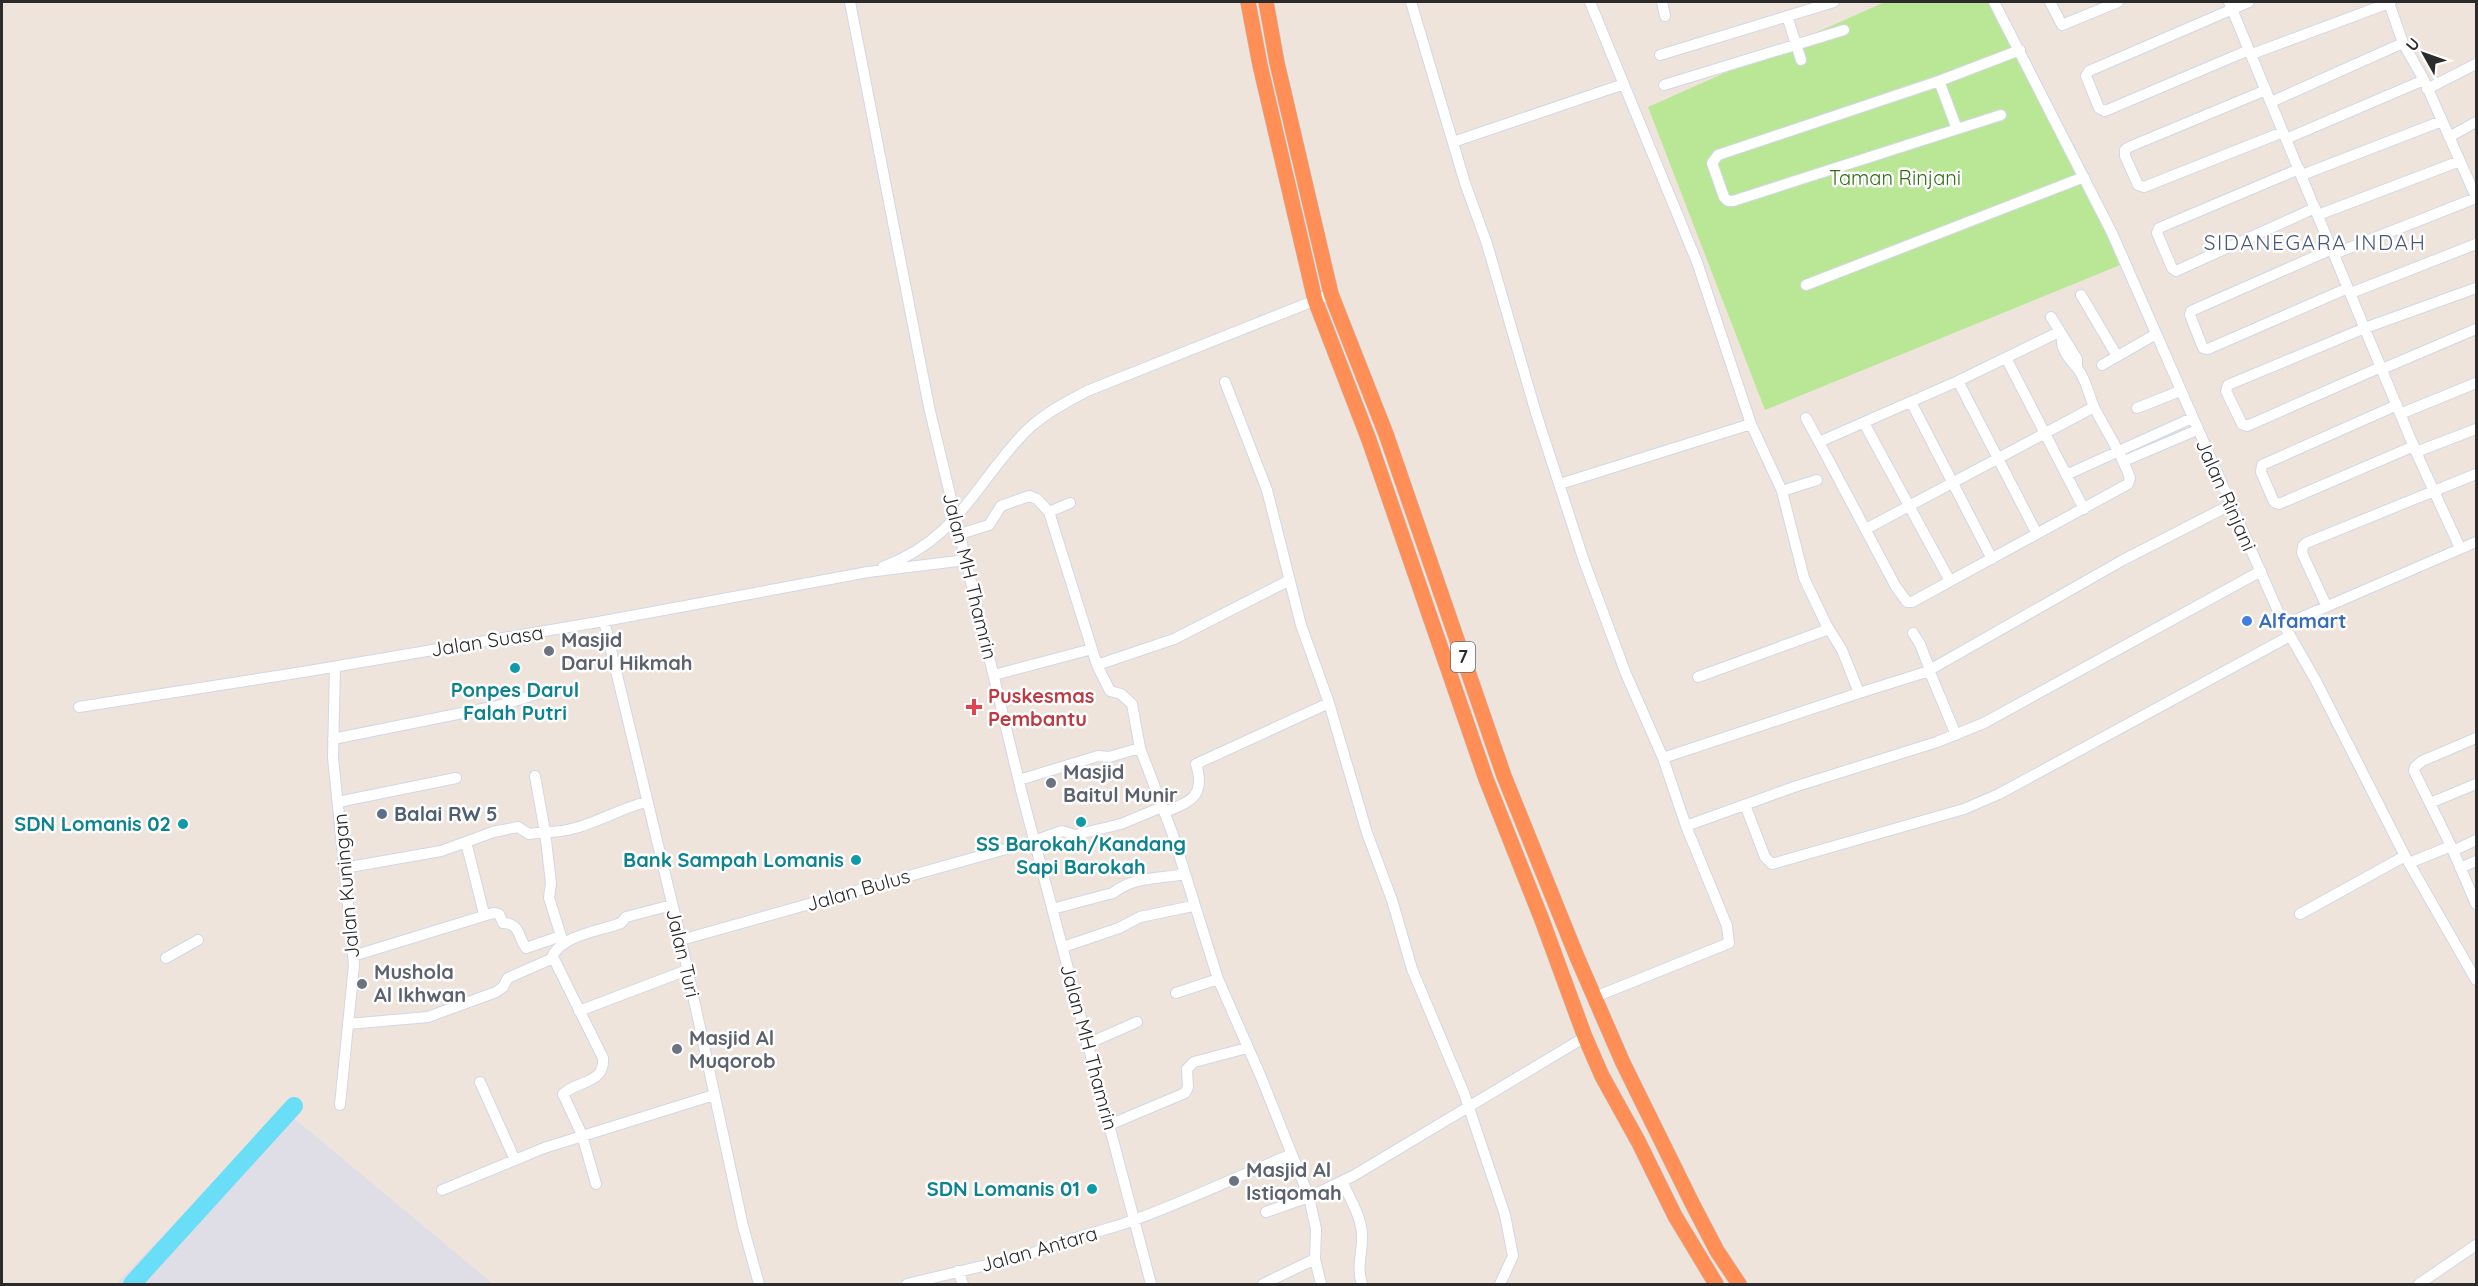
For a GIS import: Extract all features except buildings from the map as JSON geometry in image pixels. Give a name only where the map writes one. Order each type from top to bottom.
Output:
[{"type":"highway","name":"7","points":[[1248,2],[1315,300],[1369,440],[1486,779],[1602,1076],[1698,1257],[1716,1284]]},
{"type":"highway","name":"7","points":[[1266,2],[1277,63],[1331,294],[1386,434],[1504,776],[1577,957],[1623,1063],[1717,1251],[1739,1284]]},
{"type":"highway","points":[[1432,622],[1449,615]]},
{"type":"highway","points":[[1558,966],[1577,957]]},
{"type":"highway","points":[[1602,1076],[1623,1063]]},
{"type":"highway","points":[[1658,1180],[1676,1172]]},
{"type":"street","name":"Jalan MH Thamrin","points":[[850,2],[928,407],[1019,780],[1151,1284]]},
{"type":"street","points":[[1414,2],[1453,142],[1487,244],[1532,402],[1602,613],[1663,758],[1686,826],[1728,926],[1729,943],[1595,997]]},
{"type":"street","points":[[1590,2],[1697,262],[1751,424],[1782,491],[1804,578],[1842,650],[1859,693]]},
{"type":"street","points":[[1662,2],[1665,16]]},
{"type":"street","points":[[1660,55],[1834,2]]},
{"type":"street","name":"Jalan Rinjani","points":[[1994,2],[2112,233],[2284,625],[2316,681],[2407,860],[2476,980]]},
{"type":"street","points":[[2050,2],[2062,25],[2118,2]]},
{"type":"street","points":[[2249,2],[2231,5],[2089,71],[2086,76],[2099,108],[2105,111],[2250,52],[2390,2],[2403,43],[2442,121],[2476,198],[2333,252],[2191,311],[2190,315],[2203,348],[2208,349],[2350,291],[2476,244]]},
{"type":"street","points":[[2231,5],[2415,449],[2460,548]]},
{"type":"street","points":[[1787,16],[1801,60]]},
{"type":"street","points":[[1664,85],[1844,30]]},
{"type":"street","points":[[2271,102],[2403,43]]},
{"type":"street","points":[[2001,115],[1733,201],[1728,201],[1724,197],[1712,163],[1718,155],[1939,81],[2020,50]]},
{"type":"street","points":[[2266,90],[2128,147],[2125,150],[2125,156],[2138,185],[2144,187],[2425,85],[2476,64]]},
{"type":"street","points":[[1939,81],[1958,129]]},
{"type":"street","points":[[1453,142],[1624,84]]},
{"type":"street","points":[[2442,121],[2300,172],[2159,228],[2157,233],[2172,268],[2176,271],[2316,212],[2460,161]]},
{"type":"street","points":[[2449,137],[2476,122]]},
{"type":"street","points":[[1806,285],[2084,177]]},
{"type":"street","points":[[2476,288],[2365,328],[2228,385],[2227,394],[2242,424],[2247,426],[2476,329]]},
{"type":"street","points":[[868,572],[915,552],[935,539],[956,520],[1014,444],[1039,419],[1059,406],[1087,391],[1331,294]]},
{"type":"street","points":[[2081,295],[2117,356]]},
{"type":"street","points":[[1806,418],[1896,587],[1907,602],[1912,602],[2128,484],[2130,478],[2122,456],[2094,407],[2077,368],[2071,363],[2051,317]]},
{"type":"street","points":[[1819,442],[2060,334]]},
{"type":"street","points":[[2102,365],[2157,334]]},
{"type":"street","points":[[2006,358],[2084,509]]},
{"type":"street","points":[[1958,381],[2037,534]]},
{"type":"street","points":[[1225,382],[1267,490],[1288,580],[1329,703],[1360,810],[1392,900],[1412,969],[1470,1106],[1510,1233],[1513,1256],[1500,1284]]},
{"type":"street","points":[[2476,383],[2399,409],[2262,465],[2261,472],[2277,504],[2415,449],[2476,429]]},
{"type":"street","points":[[2137,408],[2180,391]]},
{"type":"street","points":[[1911,402],[1992,559]]},
{"type":"street","points":[[1866,529],[2094,407]]},
{"type":"street","points":[[2122,456],[2192,418]]},
{"type":"street","points":[[1864,423],[1950,581]]},
{"type":"street","points":[[1560,484],[1751,424]]},
{"type":"street","points":[[2066,475],[2197,429]]},
{"type":"street","points":[[2326,605],[2302,553],[2306,543],[2476,474]]},
{"type":"street","points":[[1782,491],[1817,480]]},
{"type":"street","points":[[960,534],[986,527],[992,523],[1001,506],[1029,496],[1037,499],[1049,512],[1097,665],[1110,691],[1121,694],[1132,704],[1140,748],[1185,874],[1193,906],[1218,980],[1261,1077],[1290,1155],[1309,1197],[1316,1228],[1315,1259],[1321,1284]]},
{"type":"street","points":[[1049,512],[1070,503]]},
{"type":"street","points":[[1663,758],[1930,670],[2123,560],[2232,504]]},
{"type":"street","points":[[2284,625],[2476,542]]},
{"type":"street","name":"Jalan Suasa","points":[[80,707],[335,667],[604,621],[868,572],[966,560]]},
{"type":"street","points":[[1686,826],[1956,735],[1984,723],[2261,571]]},
{"type":"street","points":[[1097,665],[1174,639],[1288,580]]},
{"type":"street","name":"Jalan Turi","points":[[604,621],[681,940],[743,1226],[759,1284]]},
{"type":"street","points":[[1698,677],[1829,629]]},
{"type":"street","points":[[1913,633],[1920,644],[1956,735]]},
{"type":"street","points":[[1745,805],[1765,857],[1772,864],[1904,825],[1964,810],[2008,789],[2290,636]]},
{"type":"street","points":[[994,675],[1092,649]]},
{"type":"street","name":"Jalan Kuningan","points":[[335,667],[333,739],[354,965],[340,1105]]},
{"type":"street","points":[[333,739],[502,705],[546,691]]},
{"type":"street","name":"Jalan Bulus","points":[[681,940],[1035,841],[1062,831],[1075,835],[1121,824],[1188,802],[1195,796],[1200,786],[1201,778],[1196,764],[1329,703]]},
{"type":"street","points":[[2476,738],[2422,761],[2414,771],[2452,848],[2476,904]]},
{"type":"street","points":[[1019,780],[1098,756],[1109,757],[1140,748]]},
{"type":"street","points":[[535,776],[552,883],[549,898],[563,939]]},
{"type":"street","points":[[338,802],[456,778]]},
{"type":"street","points":[[2430,803],[2476,784]]},
{"type":"street","points":[[344,868],[441,851],[493,832],[518,827],[529,834],[575,830],[615,812],[646,802]]},
{"type":"street","points":[[2300,914],[2407,860],[2476,840]]},
{"type":"street","points":[[466,842],[484,914]]},
{"type":"street","points":[[2460,868],[2476,861]]},
{"type":"street","points":[[1052,909],[1113,892],[1121,886],[1143,880],[1185,874]]},
{"type":"street","points":[[353,956],[484,914],[497,913],[501,922],[512,924],[517,928],[526,948],[621,922],[626,917],[672,905]]},
{"type":"street","points":[[1063,947],[1119,928],[1140,917],[1193,906]]},
{"type":"street","points":[[348,1024],[440,1014],[496,992],[503,987],[508,978],[553,957],[563,939]]},
{"type":"street","points":[[166,958],[198,940]]},
{"type":"street","points":[[553,957],[603,1058],[600,1075],[563,1094],[582,1135],[596,1184]]},
{"type":"street","points":[[579,1011],[687,970]]},
{"type":"street","points":[[1176,993],[1218,980]]},
{"type":"street","points":[[1087,1044],[1137,1022]]},
{"type":"street","points":[[1266,1212],[1309,1197],[1342,1181],[1585,1037]]},
{"type":"street","points":[[1109,1125],[1185,1093],[1188,1087],[1187,1069],[1194,1062],[1247,1048]]},
{"type":"street","points":[[480,1082],[515,1160]]},
{"type":"street","points":[[442,1190],[582,1135],[714,1095]]},
{"type":"street","name":"Jalan Antara","points":[[907,1284],[1029,1255],[1042,1248],[1056,1246],[1135,1220],[1290,1155]]},
{"type":"street","points":[[1342,1181],[1362,1232],[1359,1261],[1362,1284]]},
{"type":"street","points":[[2419,1284],[2476,1245]]},
{"type":"street","points":[[1263,1284],[1315,1259]]},
{"type":"street","points":[[958,1271],[963,1284]]},
{"type":"shaded area","points":[[284,1110],[493,1284],[116,1284]]},
{"type":"green space","name":"Taman Rinjani","points":[[1885,2],[1993,2],[2125,263],[1765,410],[1648,107]]},
{"type":"waterway","points":[[132,1284],[294,1106]]},
{"type":"place","name":"Alfamart","points":[[2247,621]]},
{"type":"place","name":"Masjid Darul Hikmah","points":[[549,651]]},
{"type":"place","name":"Ponpes Darul Falah Putri","points":[[515,668]]},
{"type":"place","name":"Puskesmas Pembantu","points":[[974,707]]},
{"type":"place","name":"Masjid Baitul Munir","points":[[1051,783]]},
{"type":"place","name":"Balai RW 5","points":[[382,814]]},
{"type":"place","name":"SS Barokah/Kandang Sapi Barokah","points":[[1081,822]]},
{"type":"place","name":"SDN Lomanis 02","points":[[183,824]]},
{"type":"place","name":"Bank Sampah Lomanis","points":[[856,860]]},
{"type":"place","name":"Mushola Al Ikhwan","points":[[362,984]]},
{"type":"place","name":"Masjid Al Muqorob","points":[[677,1049]]},
{"type":"place","name":"Masjid Al Istiqomah","points":[[1234,1181]]},
{"type":"place","name":"SDN Lomanis 01","points":[[1092,1189]]},
{"type":"district","name":"SIDANEGARA INDAH","points":[[2315,243]]}]
